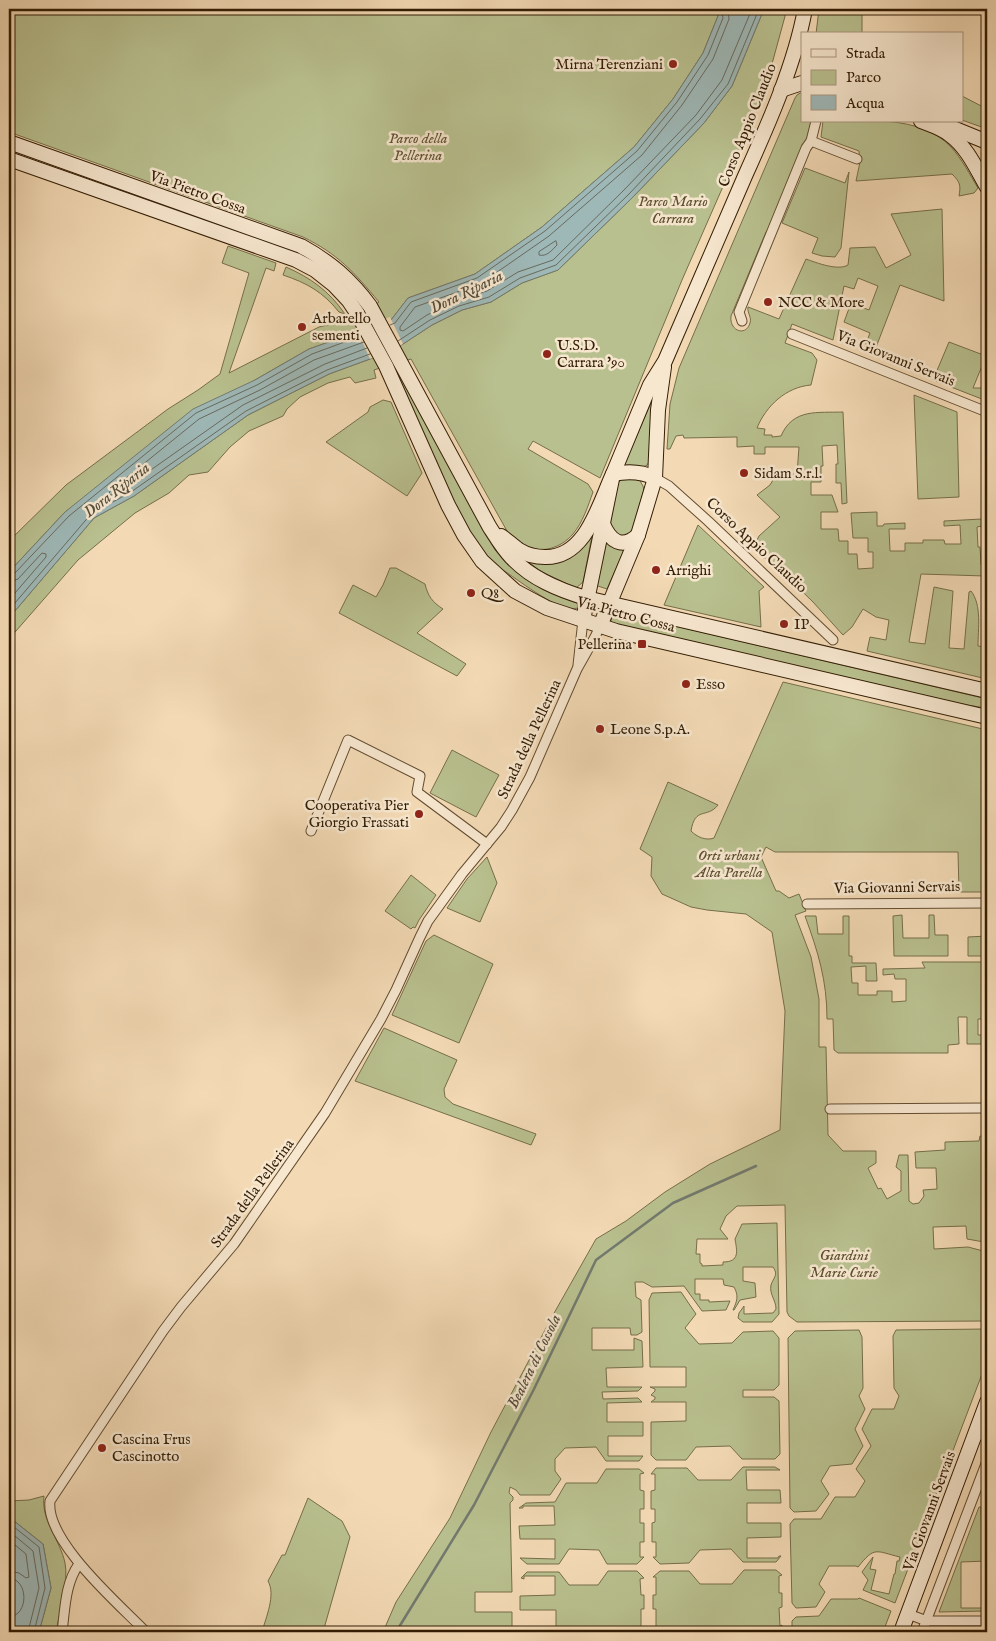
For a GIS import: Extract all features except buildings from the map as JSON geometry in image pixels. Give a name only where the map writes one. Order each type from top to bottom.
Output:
[{"type":"main road","name":"Corso Appio Claudio","points":[[803,30],[805,9]]},
{"type":"main road","name":"Corso Appio Claudio","points":[[582,620],[613,474],[650,385],[665,361],[794,62],[801,37]]},
{"type":"main road","points":[[794,62],[801,73]]},
{"type":"main road","points":[[781,90],[801,83]]},
{"type":"main road","points":[[923,122],[947,133],[958,143],[987,187]]},
{"type":"main road","points":[[938,122],[987,142]]},
{"type":"main road","name":"Via Pietro Cossa","points":[[9,142],[301,246],[323,258],[344,275],[370,306],[501,545],[512,558],[539,579],[561,590],[609,604],[987,691]]},
{"type":"main road","name":"Via Pietro Cossa","points":[[9,159],[296,260],[322,275],[334,285],[357,313],[386,366],[467,541],[482,561],[515,591],[547,608],[600,626],[987,716]]},
{"type":"main road","name":"Corso Appio Claudio","points":[[600,626],[638,535],[655,478],[658,410],[665,361]]},
{"type":"main road","points":[[489,526],[520,551],[535,557],[560,555],[573,548],[584,536],[613,474],[626,471],[647,474],[655,478]]},
{"type":"main road","points":[[602,524],[607,534],[617,542],[625,543],[638,535]]},
{"type":"main road","name":"Via Giovanni Servais","points":[[901,1632],[982,1435],[987,1402]]},
{"type":"street","points":[[742,321],[739,312],[806,148],[811,141],[816,122]]},
{"type":"street","points":[[811,141],[857,159]]},
{"type":"street","name":"Via Giovanni Servais","points":[[792,334],[987,412]]},
{"type":"street","name":"Corso Appio Claudio","points":[[655,478],[669,486],[708,521],[833,640]]},
{"type":"street","name":"Strada della Pellerina","points":[[577,669],[582,620]]},
{"type":"street","name":"Strada della Pellerina","points":[[146,1632],[68,1551],[54,1524],[50,1512],[50,1501],[163,1331],[181,1306],[234,1244],[320,1121],[381,1019],[428,922],[462,874],[501,827],[530,777],[577,669],[600,626]]},
{"type":"street","points":[[311,831],[348,740],[420,776],[417,792],[487,844]]},
{"type":"street","name":"Via Giovanni Servais","points":[[807,904],[987,903]]},
{"type":"street","points":[[830,1109],[987,1108]]},
{"type":"street","points":[[922,1632],[987,1461]]},
{"type":"street","points":[[62,1632],[70,1581],[73,1572],[79,1564]]},
{"type":"street","points":[[908,1614],[927,1621],[987,1621]]},
{"type":"green space","name":"Parco della Pellerina","points":[[9,9],[715,9],[718,16],[703,53],[673,99],[634,147],[542,227],[475,274],[408,298],[391,320],[309,349],[255,380],[65,512],[9,572],[9,541],[66,485],[168,409],[220,374],[249,273],[222,263],[228,246],[276,263],[274,271],[266,268],[229,373],[319,327],[335,323],[346,315],[356,318],[379,302],[362,282],[336,257],[303,237],[9,132]]},
{"type":"green space","name":"Parco Mario Carrara","points":[[764,9],[787,9],[764,93],[682,280],[600,478],[533,441],[528,449],[588,484],[593,492],[577,529],[568,539],[551,548],[538,549],[524,546],[507,531],[411,359],[395,364],[495,550],[522,575],[554,594],[577,603],[578,608],[561,606],[541,596],[488,559],[458,511],[392,364],[374,370],[376,378],[355,383],[350,377],[328,383],[300,397],[287,409],[283,416],[249,431],[230,447],[208,472],[189,475],[169,493],[135,513],[78,560],[9,639],[9,618],[94,518],[134,496],[248,415],[329,374],[370,359],[403,344],[432,325],[462,310],[491,302],[522,283],[558,270],[632,198],[704,123],[732,86]]},
{"type":"green space","points":[[819,9],[862,9],[862,32],[816,32]]},
{"type":"green space","points":[[801,93],[801,122],[811,122],[809,134],[731,316],[731,321],[735,328],[742,331],[748,327],[750,317],[748,307],[779,319],[806,259],[827,266],[844,267],[848,265],[850,248],[875,247],[886,268],[911,255],[891,214],[942,209],[944,301],[900,285],[873,355],[863,351],[870,333],[844,322],[851,303],[869,310],[878,286],[858,278],[854,289],[844,286],[833,340],[792,324],[785,343],[812,353],[817,360],[811,385],[793,389],[778,399],[771,405],[757,428],[765,429],[764,435],[772,435],[772,437],[781,436],[786,427],[799,416],[843,412],[847,503],[842,504],[841,483],[836,483],[837,445],[822,446],[823,466],[821,466],[821,482],[811,482],[811,495],[832,495],[838,512],[821,512],[821,529],[838,529],[839,541],[848,541],[848,554],[857,554],[858,569],[873,568],[873,552],[868,552],[868,538],[853,538],[851,513],[877,512],[877,526],[905,523],[905,529],[889,529],[890,551],[905,551],[905,543],[923,543],[923,540],[944,540],[945,544],[961,544],[960,525],[944,526],[944,521],[982,519],[982,526],[977,527],[978,547],[980,547],[981,565],[985,565],[985,576],[921,574],[909,642],[925,644],[934,587],[953,591],[949,648],[964,649],[969,592],[971,591],[978,610],[978,646],[987,647],[987,679],[867,651],[870,637],[886,640],[889,620],[876,617],[863,609],[852,627],[843,635],[813,602],[768,558],[763,558],[753,548],[759,536],[780,517],[757,495],[770,485],[776,475],[797,474],[799,447],[765,447],[765,454],[754,454],[754,446],[737,447],[737,437],[684,438],[683,435],[676,436],[670,449],[667,449],[670,404],[679,368],[797,95]]},
{"type":"green space","points":[[964,97],[987,109],[987,129],[964,121]]},
{"type":"green space","points":[[823,122],[890,122],[924,129],[938,136],[951,147],[978,188],[974,193],[959,196],[959,184],[952,174],[856,181],[860,162],[859,151],[821,137]]},
{"type":"green space","points":[[805,168],[845,183],[849,172],[841,248],[835,257],[812,253],[818,238],[782,223]]},
{"type":"green space","points":[[286,267],[319,286],[333,298],[345,314],[339,312],[314,289],[300,281],[283,275]]},
{"type":"green space","points":[[949,342],[986,356],[973,388],[987,388],[987,401],[933,380]]},
{"type":"green space","points":[[914,395],[957,412],[959,497],[918,499]]},
{"type":"green space","points":[[383,400],[391,402],[422,473],[407,496],[326,442],[368,412],[370,407]]},
{"type":"green space","points":[[651,403],[650,461],[646,466],[626,467],[624,465]]},
{"type":"green space","points":[[624,477],[639,479],[644,490],[632,533],[619,538],[608,525],[618,483]]},
{"type":"green space","points":[[698,525],[764,587],[759,591],[761,627],[664,605]]},
{"type":"green space","points":[[594,526],[583,582],[576,588],[540,571],[520,555],[539,562]]},
{"type":"green space","points":[[605,540],[625,548],[607,589],[595,585]]},
{"type":"green space","points":[[390,568],[396,568],[425,584],[431,598],[443,609],[417,633],[466,664],[457,676],[339,613],[353,585],[376,597]]},
{"type":"green space","points":[[616,615],[645,622],[654,621],[987,699],[987,708],[966,705],[613,624],[611,621],[612,616]]},
{"type":"green space","points":[[783,682],[987,730],[987,892],[959,892],[958,852],[775,852],[766,847],[761,857],[776,891],[789,898],[799,894],[806,911],[795,915],[811,957],[819,999],[819,1047],[826,1047],[828,1135],[843,1151],[876,1151],[876,1163],[868,1168],[878,1189],[881,1188],[887,1199],[901,1191],[901,1171],[896,1167],[899,1155],[908,1155],[909,1201],[913,1204],[919,1203],[924,1196],[923,1190],[937,1189],[936,1168],[916,1168],[915,1152],[945,1150],[945,1142],[979,1141],[980,1136],[987,1136],[987,1218],[984,1242],[967,1239],[966,1226],[933,1227],[934,1249],[968,1247],[987,1252],[987,1321],[797,1322],[787,1312],[785,1205],[737,1206],[726,1216],[720,1229],[728,1239],[697,1239],[696,1254],[700,1254],[702,1266],[723,1265],[723,1262],[728,1262],[735,1258],[737,1252],[735,1239],[742,1224],[777,1223],[779,1314],[772,1322],[743,1322],[738,1318],[744,1306],[744,1314],[773,1313],[776,1309],[771,1288],[776,1274],[773,1267],[743,1267],[743,1281],[755,1283],[756,1297],[740,1300],[734,1310],[737,1298],[736,1290],[734,1287],[724,1285],[723,1279],[695,1279],[695,1294],[700,1294],[700,1300],[709,1300],[709,1302],[730,1301],[726,1310],[702,1311],[684,1286],[652,1287],[643,1282],[635,1282],[636,1297],[641,1300],[642,1332],[637,1335],[631,1335],[630,1328],[592,1328],[592,1350],[634,1350],[634,1338],[642,1341],[643,1367],[606,1368],[607,1387],[642,1387],[638,1391],[602,1392],[603,1399],[638,1398],[642,1402],[607,1403],[607,1422],[643,1422],[643,1436],[608,1436],[608,1456],[643,1456],[639,1461],[606,1461],[596,1447],[565,1448],[555,1459],[555,1471],[561,1479],[550,1495],[520,1495],[510,1487],[509,1493],[513,1497],[510,1503],[512,1592],[475,1592],[475,1612],[512,1612],[512,1632],[383,1632],[396,1602],[450,1518],[491,1432],[596,1239],[710,1164],[780,1130],[785,1011],[772,932],[746,914],[691,907],[662,894],[651,876],[652,857],[640,849],[668,782],[718,805],[710,811],[698,815],[695,818],[691,831],[702,838],[714,838]]},
{"type":"green space","points":[[452,750],[499,775],[476,817],[430,793]]},
{"type":"green space","points":[[487,857],[497,883],[480,922],[447,908],[467,879]]},
{"type":"green space","points":[[411,875],[436,895],[415,928],[411,929],[385,911]]},
{"type":"green space","points":[[902,915],[903,938],[929,938],[929,915],[934,915],[935,935],[948,935],[948,956],[894,956],[893,916]]},
{"type":"green space","points":[[805,916],[816,916],[818,934],[843,934],[843,916],[849,916],[849,956],[852,956],[852,963],[876,963],[877,981],[866,981],[866,966],[851,967],[852,983],[858,983],[858,995],[877,995],[877,991],[892,991],[892,1002],[906,1001],[906,979],[895,979],[894,974],[883,975],[883,969],[925,968],[922,962],[987,962],[987,1019],[978,1019],[978,1035],[987,1035],[987,1044],[967,1044],[967,1017],[958,1017],[959,1044],[948,1045],[948,1053],[838,1053],[834,1050],[833,1019],[827,1019],[827,1005],[821,966]]},
{"type":"green space","points":[[434,935],[493,964],[459,1043],[392,1015],[426,941]]},
{"type":"green space","points":[[987,936],[987,956],[968,956],[968,937]]},
{"type":"green space","points":[[384,1028],[457,1060],[444,1089],[445,1097],[453,1104],[536,1134],[531,1145],[355,1081]]},
{"type":"green space","points":[[681,1292],[696,1314],[685,1328],[699,1344],[732,1343],[743,1332],[773,1331],[779,1338],[779,1385],[774,1390],[743,1390],[743,1397],[774,1397],[779,1401],[780,1454],[775,1459],[742,1459],[730,1446],[696,1447],[686,1460],[656,1460],[651,1455],[651,1422],[686,1421],[686,1402],[651,1402],[655,1399],[651,1395],[655,1389],[650,1387],[686,1387],[686,1367],[650,1367],[649,1300],[652,1293]]},
{"type":"green space","points":[[987,1329],[987,1361],[895,1603],[863,1590],[868,1580],[862,1572],[873,1557],[870,1569],[876,1570],[871,1590],[889,1594],[897,1561],[899,1561],[900,1557],[876,1552],[868,1556],[858,1567],[829,1566],[819,1584],[825,1592],[816,1607],[796,1608],[792,1603],[790,1524],[794,1519],[821,1519],[835,1497],[855,1497],[865,1481],[856,1469],[871,1446],[862,1429],[872,1409],[894,1409],[899,1396],[894,1388],[893,1336],[896,1330]]},
{"type":"green space","points":[[859,1330],[862,1337],[863,1388],[859,1396],[865,1409],[855,1429],[863,1446],[852,1464],[830,1466],[821,1481],[829,1494],[816,1511],[794,1512],[790,1508],[788,1338],[795,1331]]},
{"type":"green space","points":[[743,1467],[775,1467],[780,1470],[746,1470],[747,1490],[780,1490],[781,1503],[747,1503],[747,1523],[781,1523],[781,1537],[747,1538],[747,1558],[778,1558],[781,1556],[776,1562],[743,1562],[731,1549],[700,1550],[689,1563],[660,1564],[653,1557],[656,1557],[656,1542],[652,1542],[652,1523],[655,1522],[655,1509],[651,1509],[651,1491],[655,1490],[655,1474],[651,1474],[656,1468],[687,1468],[698,1480],[731,1480]]},
{"type":"green space","points":[[606,1469],[639,1469],[644,1473],[640,1474],[640,1490],[644,1491],[644,1509],[640,1509],[640,1523],[644,1523],[644,1542],[640,1542],[640,1557],[644,1557],[637,1564],[607,1564],[599,1550],[569,1549],[559,1564],[527,1564],[520,1558],[555,1559],[555,1539],[520,1539],[519,1526],[555,1525],[554,1506],[523,1506],[523,1508],[519,1508],[526,1503],[555,1502],[566,1483],[597,1483]]},
{"type":"green space","points":[[44,1496],[45,1514],[63,1554],[66,1570],[65,1588],[56,1632],[39,1632],[51,1588],[43,1544],[9,1517],[9,1501],[29,1500]]},
{"type":"green space","points":[[308,1498],[342,1521],[350,1537],[323,1632],[262,1632],[271,1599],[268,1581],[282,1555],[285,1555]]},
{"type":"green space","points":[[979,1507],[981,1507],[982,1553],[987,1554],[987,1561],[961,1562],[961,1608],[985,1608],[985,1611],[939,1612]]},
{"type":"green space","points":[[744,1570],[776,1570],[782,1575],[779,1576],[779,1593],[782,1593],[782,1607],[779,1608],[782,1632],[732,1632],[732,1630],[653,1632],[653,1629],[656,1628],[656,1609],[653,1609],[653,1595],[656,1595],[656,1577],[653,1577],[660,1571],[689,1571],[700,1584],[732,1584]]},
{"type":"green space","points":[[608,1571],[637,1571],[644,1578],[640,1579],[641,1595],[644,1595],[644,1609],[641,1609],[641,1628],[644,1629],[644,1632],[584,1630],[584,1632],[581,1632],[580,1630],[566,1630],[566,1632],[520,1632],[520,1630],[556,1629],[556,1610],[520,1610],[520,1596],[555,1595],[555,1576],[524,1576],[524,1579],[521,1578],[527,1572],[559,1572],[569,1585],[598,1585]]},
{"type":"green space","points":[[859,1598],[891,1611],[883,1632],[792,1632],[792,1621],[796,1617],[819,1616],[831,1599]]},
{"type":"water","name":"Dora Riparia","points":[[715,9],[764,9],[732,86],[704,123],[632,198],[558,270],[522,283],[491,302],[462,310],[432,325],[403,344],[370,359],[329,374],[248,415],[134,496],[94,518],[9,618],[9,572],[65,512],[193,409],[255,380],[309,349],[391,320],[408,298],[475,274],[542,227],[634,147],[673,99],[703,53],[718,16]]},
{"type":"water","points":[[9,1517],[43,1544],[51,1588],[39,1632],[9,1632],[9,1618],[13,1596],[9,1582]]},
{"type":"pier","points":[[390,317],[403,344],[370,359],[357,330]]},
{"type":"waterway","name":"Bealera di Cossola","points":[[396,1632],[474,1505],[534,1389],[596,1260],[673,1203],[756,1166]]},
{"type":"place","name":"Mirna Terenziani","points":[[673,64]]},
{"type":"place","name":"NCC & More","points":[[768,302]]},
{"type":"place","name":"Arbarello sementi","points":[[302,327]]},
{"type":"place","name":"U.S.D. Carrara '90","points":[[547,354]]},
{"type":"place","name":"Sidam S.r.l.","points":[[744,473]]},
{"type":"place","name":"Arrighi","points":[[656,570]]},
{"type":"place","name":"Q8","points":[[471,593]]},
{"type":"place","name":"IP","points":[[784,624]]},
{"type":"place","name":"Pellerina","points":[[642,644]]},
{"type":"place","name":"Esso","points":[[686,684]]},
{"type":"place","name":"Leone S.p.A.","points":[[600,729]]},
{"type":"place","name":"Cooperativa Pier Giorgio Frassati","points":[[419,814]]},
{"type":"place","name":"Cascina Frus Cascinotto","points":[[102,1448]]},
{"type":"park label","name":"Orti urbani Alta Parella","points":[[729,864]]},
{"type":"park label","name":"Giardini Marie Curie","points":[[844,1264]]}]
